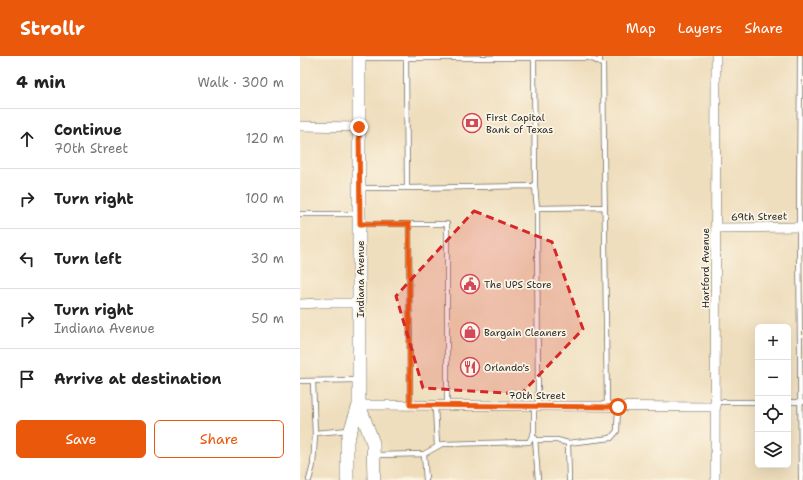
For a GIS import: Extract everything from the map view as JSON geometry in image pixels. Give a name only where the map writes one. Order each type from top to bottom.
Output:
[{"type":"main road","name":"Indiana Avenue","points":[[347,480],[347,441],[359,405],[359,57]]},
{"type":"main road","name":"Indiana Avenue","points":[[359,405],[373,443],[374,480]]},
{"type":"main road","points":[[340,480],[347,467]]},
{"type":"street","name":"Hartford Avenue","points":[[716,56],[716,480]]},
{"type":"street","points":[[300,126],[359,127]]},
{"type":"street","name":"69th Street","points":[[716,228],[801,227]]},
{"type":"street","points":[[300,304],[360,303]]},
{"type":"street","name":"70th Street","points":[[359,405],[607,407],[716,405]]},
{"type":"lane","points":[[600,56],[600,62],[603,65],[607,407]]},
{"type":"lane","points":[[800,56],[802,141],[801,480]]},
{"type":"lane","points":[[359,57],[589,58],[600,62]]},
{"type":"lane","points":[[406,58],[408,188]]},
{"type":"lane","points":[[534,58],[537,208],[536,406],[534,432],[538,480]]},
{"type":"lane","points":[[360,188],[536,186]]},
{"type":"lane","points":[[537,208],[605,207]]},
{"type":"lane","points":[[300,214],[409,224],[447,224],[447,406]]},
{"type":"lane","points":[[409,224],[410,405]]},
{"type":"lane","points":[[300,381],[359,380]]},
{"type":"lane","points":[[309,480],[313,465],[315,433],[313,381]]},
{"type":"lane","points":[[716,405],[755,402]]},
{"type":"lane","points":[[791,402],[802,402]]},
{"type":"lane","points":[[435,406],[437,446]]},
{"type":"lane","points":[[535,440],[557,440],[568,443],[611,438],[617,431],[618,407]]},
{"type":"lane","points":[[315,433],[350,430]]},
{"type":"lane","points":[[373,455],[424,454],[442,444],[529,442],[534,432]]},
{"type":"lane","points":[[568,443],[569,480]]},
{"type":"lane","points":[[424,454],[426,480]]},
{"type":"highlighted area","points":[[474,211],[552,242],[583,329],[521,394],[423,388],[396,296]]},
{"type":"place","name":"First Capital Bank of Texas","points":[[472,123]]},
{"type":"place","name":"The UPS Store","points":[[470,284]]},
{"type":"place","name":"Bargain Cleaners","points":[[470,332]]},
{"type":"place","name":"Orlando's","points":[[470,367]]},
{"type":"route","points":[[359,127],[360,224],[409,224],[410,405],[618,407]]}]
